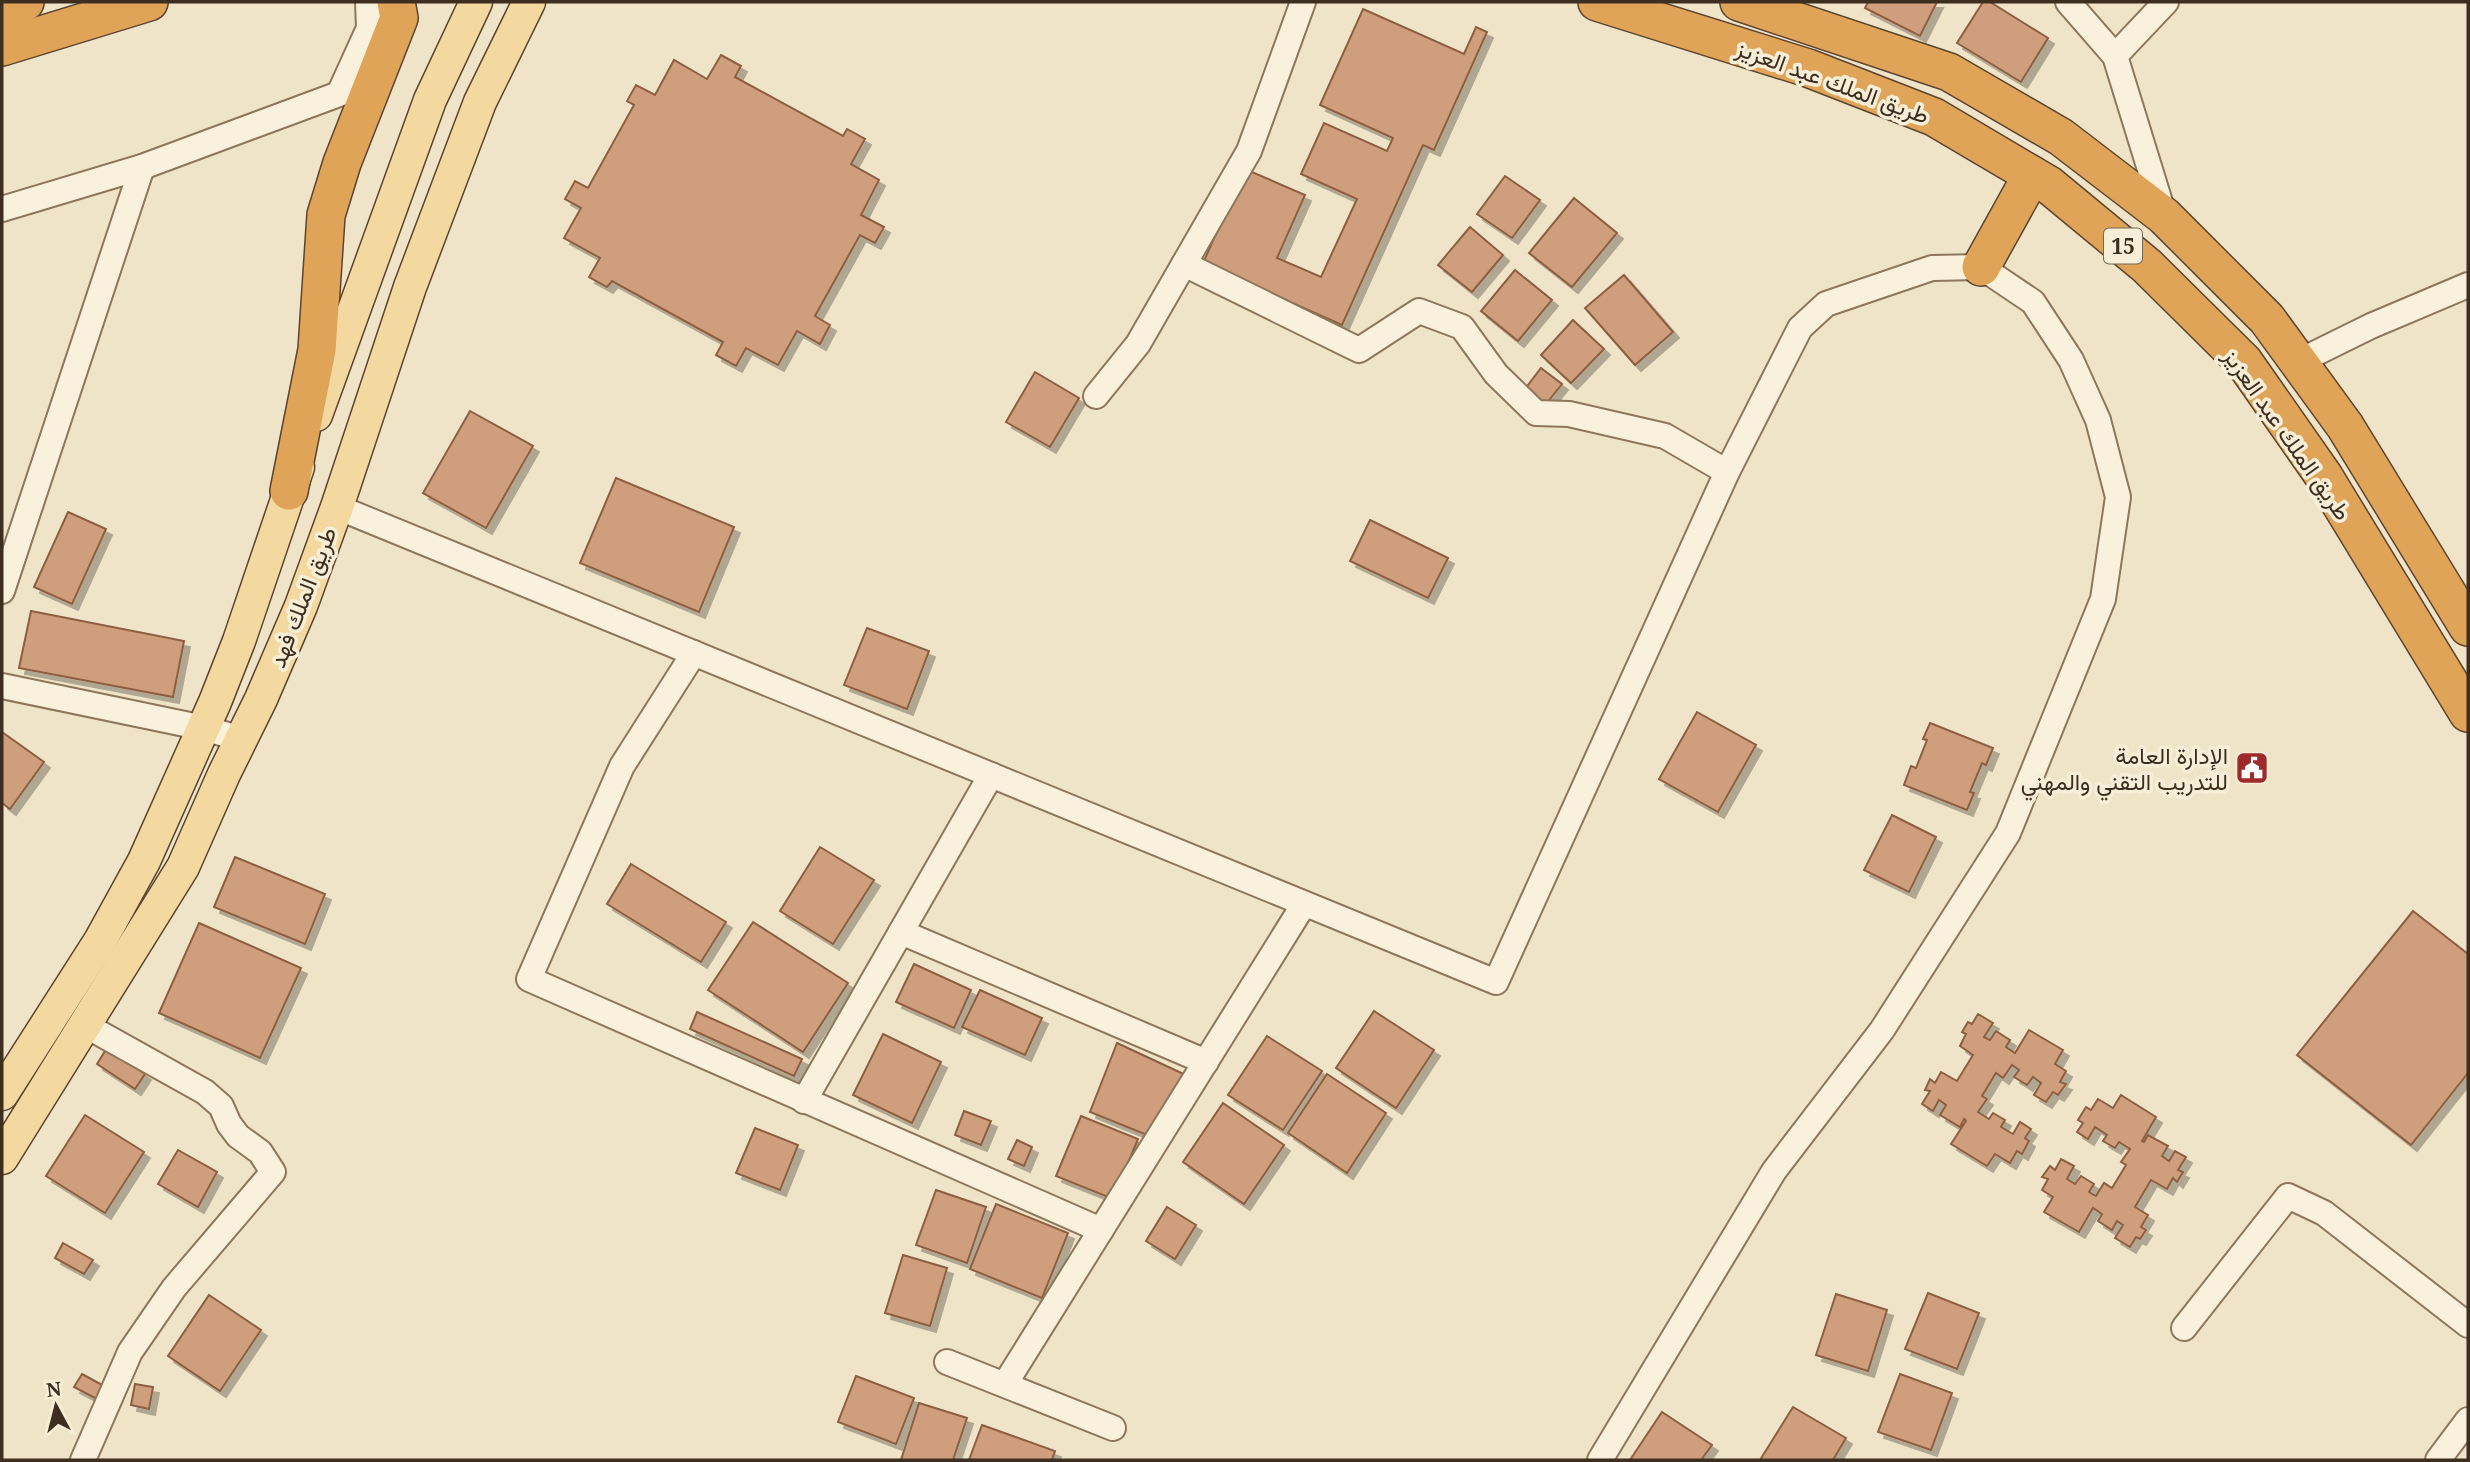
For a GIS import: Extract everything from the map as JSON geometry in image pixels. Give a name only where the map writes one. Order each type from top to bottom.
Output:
[{"type":"highway","points":[[2,9],[25,2]]},
{"type":"highway","points":[[2,47],[149,2]]},
{"type":"highway","points":[[289,491],[317,350],[326,215],[342,163],[399,18],[396,2]]},
{"type":"highway","name":"طريق الملك عبد العزيز","points":[[1597,2],[1808,68],[1934,117],[2049,185],[2147,266],[2244,362],[2323,475],[2468,713]]},
{"type":"highway","name":"طريق الملك عبد العزيز","points":[[1739,2],[1949,72],[2061,137],[2164,216],[2267,318],[2345,426],[2468,627]]},
{"type":"highway","points":[[1981,267],[2032,175]]},
{"type":"main road","name":"طريق الملك فهد","points":[[2,1094],[106,930],[144,861],[204,728],[239,641],[289,491],[430,100],[476,2]]},
{"type":"main road","name":"طريق الملك فهد","points":[[2,1158],[183,867],[261,699],[301,606],[414,275],[480,102],[529,2]]},
{"type":"street","points":[[2,209],[142,167],[339,94],[369,28],[368,2]]},
{"type":"street","points":[[1096,396],[1138,344],[1249,151],[1303,2]]},
{"type":"street","points":[[2068,2],[2115,56],[2164,216]]},
{"type":"street","points":[[2115,56],[2166,2]]},
{"type":"street","points":[[2,591],[142,167]]},
{"type":"street","points":[[1184,264],[1359,350],[1419,311],[1462,327],[1496,374],[1536,413],[1569,414],[1665,436],[1727,472]]},
{"type":"street","points":[[337,507],[1496,982],[1727,472],[1800,328],[1826,304],[1932,268],[1981,267],[2033,302],[2071,360],[2098,420],[2118,497],[2103,599],[2008,833],[1882,1030],[1774,1171],[1600,1460]]},
{"type":"street","points":[[2298,362],[2371,326],[2468,285]]},
{"type":"street","points":[[694,653],[622,766],[529,979],[1101,1230]]},
{"type":"street","points":[[2,686],[204,728],[241,739]]},
{"type":"street","points":[[804,1101],[991,775]]},
{"type":"street","points":[[1005,1384],[1304,904]]},
{"type":"street","points":[[901,932],[1206,1062]]},
{"type":"street","points":[[83,1460],[130,1352],[174,1288],[273,1172],[260,1152],[238,1136],[221,1106],[205,1092],[85,1025]]},
{"type":"street","points":[[2184,1328],[2288,1196],[2324,1213],[2468,1325]]},
{"type":"street","points":[[947,1362],[1113,1428]]},
{"type":"street","points":[[2438,1460],[2468,1420]]},
{"type":"building","points":[[1868,2],[1937,2],[1920,36],[1865,8]]},
{"type":"building","points":[[1983,2],[1990,2],[2048,38],[2021,82],[1957,43]]},
{"type":"building","points":[[1363,9],[1464,54],[1476,27],[1487,32],[1434,150],[1423,145],[1342,325],[1203,263],[1245,169],[1305,195],[1277,258],[1321,277],[1357,199],[1301,174],[1324,123],[1387,151],[1393,138],[1320,105]]},
{"type":"building","points":[[721,55],[741,66],[735,77],[843,136],[847,129],[865,139],[851,164],[879,180],[861,215],[884,227],[875,243],[860,235],[815,316],[830,325],[820,344],[797,331],[778,365],[746,348],[736,366],[716,355],[723,342],[612,281],[607,287],[589,277],[600,258],[564,238],[581,208],[565,199],[575,181],[588,188],[634,105],[627,101],[636,85],[655,95],[674,60],[707,79]]},
{"type":"building","points":[[1505,176],[1540,200],[1512,238],[1477,214]]},
{"type":"building","points":[[1574,198],[1617,233],[1572,287],[1529,253]]},
{"type":"building","points":[[1470,227],[1503,255],[1472,292],[1438,265]]},
{"type":"building","points":[[1515,270],[1552,300],[1518,341],[1481,311]]},
{"type":"building","points":[[1624,275],[1673,332],[1635,365],[1585,308]]},
{"type":"building","points":[[1573,320],[1604,349],[1571,383],[1541,355]]},
{"type":"building","points":[[1541,368],[1562,384],[1546,404],[1525,389]]},
{"type":"building","points":[[1035,372],[1079,398],[1050,447],[1006,422]]},
{"type":"building","points":[[470,411],[533,446],[486,528],[423,493]]},
{"type":"building","points":[[616,478],[734,527],[699,612],[580,563]]},
{"type":"building","points":[[68,512],[106,529],[72,604],[34,587]]},
{"type":"building","points":[[1370,520],[1448,558],[1428,598],[1350,561]]},
{"type":"building","points":[[31,611],[184,641],[173,697],[19,668]]},
{"type":"building","points":[[867,628],[929,651],[907,709],[844,685]]},
{"type":"building","points":[[1697,712],[1756,745],[1718,812],[1659,779]]},
{"type":"building","points":[[1930,723],[1993,748],[1986,765],[1982,763],[1970,792],[1974,793],[1967,810],[1904,785],[1911,766],[1916,768],[1927,740],[1923,739]]},
{"type":"building","points":[[2,732],[44,762],[10,809],[2,803]]},
{"type":"building","points":[[1892,815],[1936,837],[1909,892],[1864,870]]},
{"type":"building","points":[[820,847],[874,880],[833,944],[780,911]]},
{"type":"building","points":[[235,857],[325,894],[305,944],[214,907]]},
{"type":"building","points":[[631,864],[726,922],[701,962],[607,904]]},
{"type":"building","points":[[2413,911],[2468,954],[2468,1073],[2411,1145],[2297,1055]]},
{"type":"building","points":[[753,922],[848,983],[803,1052],[708,990]]},
{"type":"building","points":[[199,923],[301,968],[260,1058],[159,1013]]},
{"type":"building","points":[[914,964],[971,990],[954,1028],[896,1002]]},
{"type":"building","points":[[980,990],[1042,1018],[1025,1055],[962,1027]]},
{"type":"building","points":[[1374,1011],[1434,1050],[1396,1108],[1336,1068]]},
{"type":"building","points":[[697,1012],[802,1059],[794,1076],[690,1029]]},
{"type":"building","points":[[1978,1014],[1993,1023],[1984,1037],[1990,1040],[1996,1031],[2010,1040],[2006,1047],[2015,1053],[2029,1030],[2063,1050],[2055,1064],[2066,1071],[2060,1082],[2066,1084],[2058,1095],[2053,1092],[2046,1102],[2034,1095],[2041,1083],[2033,1077],[2027,1085],[2014,1077],[2019,1070],[2012,1065],[2003,1078],[1996,1073],[1982,1096],[1987,1099],[1978,1112],[1989,1119],[1993,1113],[2005,1120],[2001,1127],[2013,1134],[2020,1122],[2031,1129],[2025,1138],[2029,1141],[2022,1154],[2017,1151],[2010,1163],[1995,1154],[1987,1166],[1951,1144],[1966,1121],[1964,1119],[1960,1127],[1940,1115],[1946,1105],[1939,1100],[1933,1111],[1922,1104],[1930,1091],[1925,1090],[1930,1079],[1935,1083],[1941,1072],[1957,1081],[1973,1055],[1960,1046],[1966,1034],[1962,1032],[1968,1022],[1972,1024]]},
{"type":"building","points":[[883,1034],[941,1062],[912,1123],[853,1095]]},
{"type":"building","points":[[1267,1036],[1322,1071],[1283,1130],[1228,1095]]},
{"type":"building","points":[[1117,1043],[1190,1077],[1152,1137],[1090,1112]]},
{"type":"building","points":[[107,1048],[145,1074],[135,1089],[97,1064]]},
{"type":"building","points":[[1327,1074],[1386,1113],[1347,1173],[1288,1133]]},
{"type":"building","points":[[2121,1095],[2156,1117],[2142,1141],[2144,1142],[2148,1135],[2168,1146],[2162,1156],[2169,1161],[2175,1151],[2186,1157],[2178,1170],[2183,1172],[2177,1182],[2173,1178],[2167,1189],[2151,1180],[2135,1207],[2148,1215],[2141,1227],[2146,1230],[2140,1239],[2136,1237],[2130,1247],[2115,1238],[2123,1225],[2117,1221],[2112,1230],[2098,1221],[2102,1214],[2093,1208],[2079,1232],[2044,1212],[2053,1197],[2042,1190],[2048,1179],[2042,1177],[2050,1166],[2055,1170],[2061,1159],[2074,1166],[2067,1179],[2075,1184],[2081,1176],[2094,1184],[2089,1192],[2096,1196],[2104,1183],[2112,1188],[2126,1165],[2121,1162],[2130,1149],[2119,1142],[2115,1148],[2103,1141],[2107,1135],[2095,1127],[2088,1139],[2077,1132],[2083,1123],[2078,1120],[2086,1107],[2091,1110],[2098,1099],[2113,1108]]},
{"type":"building","points":[[1223,1103],[1284,1145],[1244,1204],[1183,1162]]},
{"type":"building","points":[[964,1111],[991,1121],[981,1145],[955,1135]]},
{"type":"building","points":[[85,1115],[144,1152],[105,1213],[46,1176]]},
{"type":"building","points":[[1081,1116],[1138,1139],[1113,1199],[1056,1176]]},
{"type":"building","points":[[755,1128],[798,1145],[780,1190],[736,1173]]},
{"type":"building","points":[[1017,1140],[1032,1147],[1024,1166],[1008,1159]]},
{"type":"building","points":[[178,1150],[217,1172],[198,1207],[158,1184]]},
{"type":"building","points":[[936,1190],[986,1207],[967,1263],[916,1245]]},
{"type":"building","points":[[996,1204],[1068,1233],[1042,1298],[970,1269]]},
{"type":"building","points":[[1167,1207],[1196,1225],[1175,1259],[1146,1241]]},
{"type":"building","points":[[63,1243],[93,1260],[84,1274],[55,1258]]},
{"type":"building","points":[[903,1255],[947,1268],[930,1326],[885,1313]]},
{"type":"building","points":[[1928,1293],[1979,1313],[1957,1369],[1905,1349]]},
{"type":"building","points":[[1836,1294],[1887,1310],[1868,1371],[1816,1355]]},
{"type":"building","points":[[209,1295],[261,1330],[220,1391],[168,1356]]},
{"type":"building","points":[[82,1374],[104,1386],[97,1399],[74,1387]]},
{"type":"building","points":[[1900,1374],[1952,1393],[1931,1450],[1878,1432]]},
{"type":"building","points":[[856,1376],[914,1398],[896,1444],[838,1422]]},
{"type":"building","points":[[135,1384],[153,1387],[149,1409],[131,1405]]},
{"type":"building","points":[[919,1403],[967,1418],[953,1460],[901,1460]]},
{"type":"building","points":[[1793,1407],[1846,1438],[1833,1460],[1760,1460]]},
{"type":"building","points":[[1662,1412],[1712,1445],[1701,1460],[1630,1460]]},
{"type":"building","points":[[982,1425],[1055,1451],[1052,1460],[969,1460]]},
{"type":"place","name":"الإدارة العامة للتدريب التقني والمهني","points":[[2252,768]]}]
